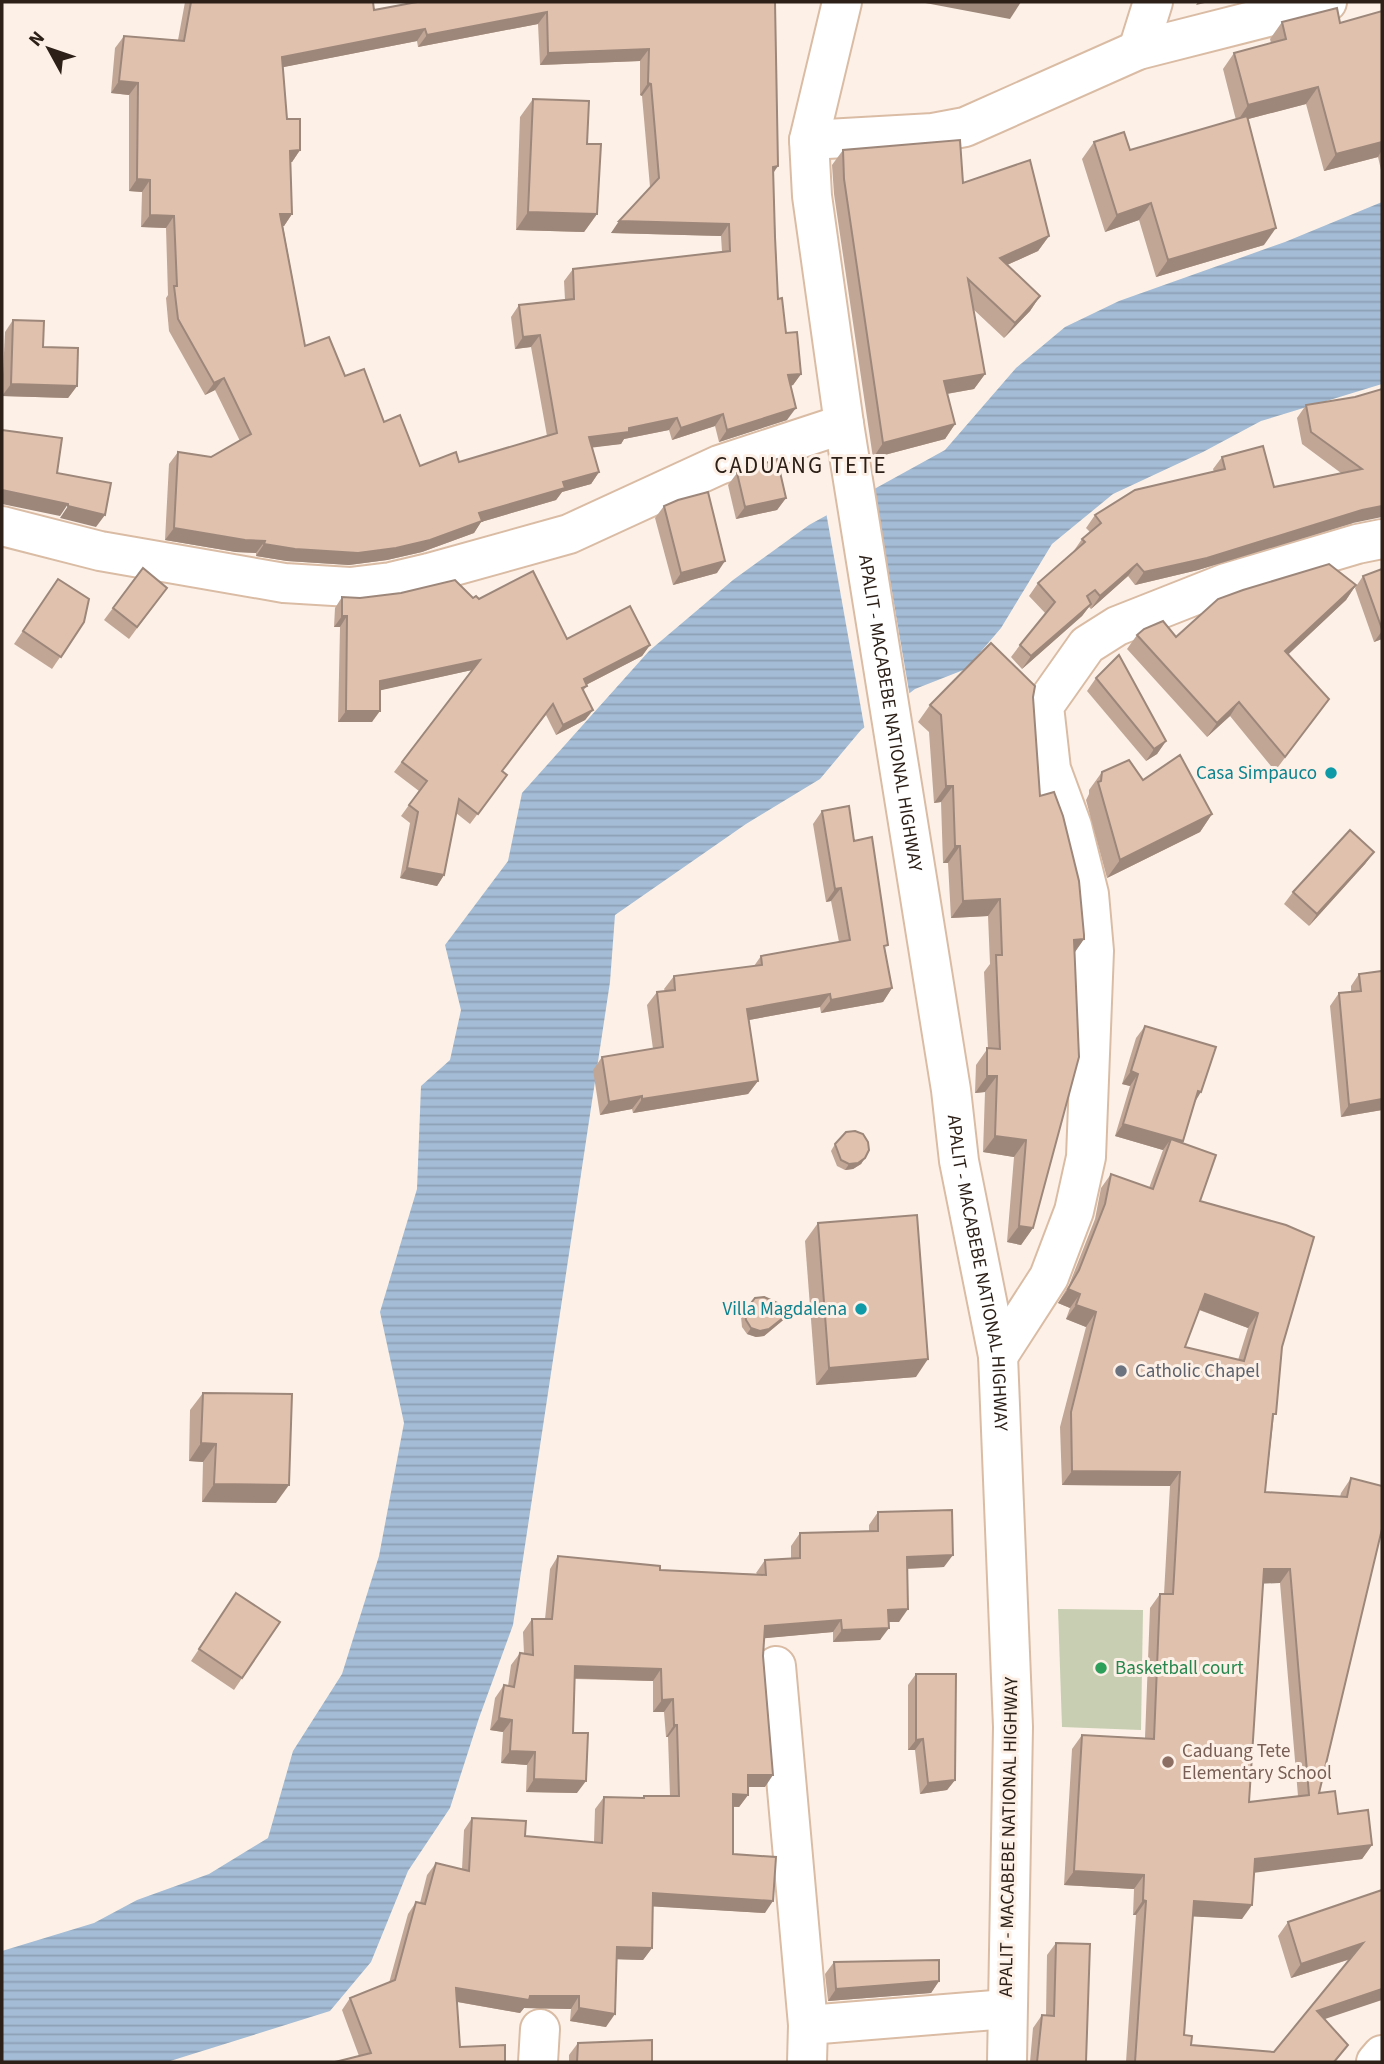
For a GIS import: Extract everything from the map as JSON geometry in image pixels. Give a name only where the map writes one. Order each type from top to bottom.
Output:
[{"type":"street","name":"APALIT - MACABEBE NATIONAL HIGHWAY","points":[[842,2],[810,140],[812,197],[844,424],[959,1161],[998,1356],[1013,1727],[1007,2062]]},
{"type":"street","points":[[1138,50],[1153,2]]},
{"type":"street","points":[[810,140],[933,133],[965,127],[1138,50],[1327,2]]},
{"type":"street","points":[[2,526],[100,551],[284,583],[350,587],[391,582],[429,573],[569,534],[719,465],[844,424]]},
{"type":"street","points":[[998,1356],[1049,1277],[1074,1211],[1086,1157],[1094,951],[1089,894],[1072,826],[1051,769],[1044,706],[1087,645],[1117,626],[1226,583],[1382,539]]},
{"type":"street","points":[[776,1666],[807,2044],[1007,2009]]},
{"type":"street","points":[[1376,2062],[1382,2055]]},
{"type":"green space","name":"Basketball court","points":[[1058,1609],[1143,1610],[1141,1730],[1062,1727]]},
{"type":"water","points":[[1382,202],[1382,384],[1261,421],[1203,452],[1113,494],[1052,544],[1001,628],[966,669],[915,689],[861,730],[820,779],[746,824],[615,915],[610,982],[513,1625],[450,1808],[408,1871],[371,1962],[330,2011],[167,2062],[2,2062],[2,1951],[94,1923],[137,1900],[209,1874],[268,1838],[293,1751],[342,1674],[379,1556],[404,1423],[380,1312],[417,1189],[421,1086],[450,1060],[461,1010],[445,945],[508,861],[522,793],[649,651],[733,580],[809,525],[945,450],[1016,368],[1065,327],[1119,301],[1285,242]]},
{"type":"pier","points":[[874,487],[910,697],[865,731],[826,512]]},
{"type":"building","points":[[191,2],[373,2],[374,10],[417,2],[775,2],[778,166],[773,167],[778,299],[782,298],[786,333],[797,332],[801,374],[788,375],[796,408],[727,430],[723,414],[681,428],[677,418],[629,428],[629,432],[589,437],[599,472],[563,482],[565,488],[479,513],[482,521],[430,540],[396,548],[358,553],[295,549],[264,544],[265,541],[174,528],[178,452],[211,457],[251,434],[224,378],[214,383],[178,319],[174,286],[177,286],[174,216],[150,215],[150,180],[137,179],[138,83],[119,81],[124,36],[184,41]],"holes":[[[547,12],[548,53],[649,49],[648,83],[651,84],[659,178],[619,221],[729,224],[730,251],[573,269],[574,299],[519,305],[523,337],[540,335],[557,433],[459,462],[456,452],[420,466],[400,415],[384,422],[364,369],[345,376],[329,337],[305,346],[280,214],[292,214],[290,151],[300,150],[300,119],[287,119],[282,57],[425,29],[427,35]]]},
{"type":"building","points":[[1337,8],[1340,23],[1382,11],[1382,142],[1336,154],[1318,87],[1248,105],[1234,53],[1286,39],[1282,22]]},
{"type":"building","points":[[533,99],[589,101],[587,144],[601,144],[597,214],[528,212]]},
{"type":"building","points":[[1247,116],[1276,228],[1168,260],[1151,203],[1117,215],[1094,142],[1124,132],[1130,150]]},
{"type":"building","points":[[960,140],[963,183],[1030,160],[1049,236],[1000,258],[1040,296],[1015,323],[968,279],[985,374],[944,381],[955,424],[883,443],[844,179],[843,150]]},
{"type":"building","points":[[13,320],[44,321],[43,347],[78,348],[77,386],[11,384]]},
{"type":"building","points":[[1382,389],[1382,506],[1207,558],[1144,572],[1137,564],[1100,596],[1095,590],[1087,596],[1091,604],[1031,656],[1020,645],[1055,602],[1038,583],[1085,542],[1082,539],[1101,523],[1095,515],[1135,490],[1225,469],[1222,457],[1263,446],[1274,487],[1362,469],[1311,432],[1306,405],[1355,397]]},
{"type":"building","points":[[2,430],[62,438],[57,473],[111,483],[105,515],[2,490]]},
{"type":"building","points":[[777,459],[786,498],[745,507],[737,473]]},
{"type":"building","points":[[708,492],[725,561],[681,573],[664,506]]},
{"type":"building","points":[[1329,564],[1356,585],[1285,651],[1329,699],[1285,757],[1239,702],[1217,723],[1137,635],[1163,621],[1176,637],[1218,599]]},
{"type":"building","points":[[143,568],[167,588],[137,627],[113,608]]},
{"type":"building","points":[[1382,569],[1382,629],[1363,576]]},
{"type":"building","points":[[533,571],[567,639],[630,606],[650,645],[584,679],[587,686],[582,688],[593,710],[563,725],[553,704],[502,771],[507,775],[478,814],[459,799],[444,875],[407,868],[418,812],[409,805],[427,781],[402,762],[480,660],[380,681],[380,711],[346,711],[347,616],[342,616],[342,597],[360,598],[401,593],[455,580],[473,598],[476,596],[479,599]]},
{"type":"building","points":[[58,579],[89,599],[84,622],[61,657],[23,631]]},
{"type":"building","points":[[991,643],[1035,686],[1033,697],[1040,796],[1054,792],[1063,816],[1079,881],[1084,935],[1084,939],[1074,940],[1079,1057],[1033,1228],[1019,1226],[1026,1140],[995,1136],[997,1076],[987,1076],[987,1048],[1000,1049],[996,955],[1002,955],[1000,899],[963,901],[960,846],[955,846],[953,786],[946,786],[941,715],[930,705]]},
{"type":"building","points":[[1119,655],[1166,741],[1154,749],[1096,678]]},
{"type":"building","points":[[1180,755],[1212,814],[1120,860],[1098,782],[1101,781],[1102,772],[1129,760],[1143,780]]},
{"type":"building","points":[[849,806],[854,841],[872,837],[888,945],[884,946],[892,988],[831,1000],[830,994],[747,1009],[758,1081],[609,1102],[602,1057],[663,1047],[657,992],[675,990],[674,976],[762,965],[761,956],[850,940],[841,888],[835,889],[822,811]]},
{"type":"building","points":[[1350,830],[1374,852],[1317,914],[1293,892]]},
{"type":"building","points":[[1382,971],[1382,1099],[1349,1105],[1339,993],[1361,991],[1359,974]]},
{"type":"building","points":[[1145,1026],[1216,1047],[1201,1092],[1198,1091],[1183,1141],[1123,1124],[1138,1074],[1131,1071]]},
{"type":"building","points":[[846,1132],[863,1134],[869,1150],[865,1158],[858,1163],[849,1164],[841,1160],[835,1144]]},
{"type":"building","points":[[1171,1139],[1216,1155],[1200,1201],[1286,1225],[1314,1237],[1282,1347],[1265,1492],[1347,1497],[1351,1478],[1382,1486],[1382,1529],[1319,1793],[1335,1791],[1338,1814],[1368,1810],[1372,1845],[1255,1859],[1252,1905],[1194,1901],[1184,2035],[1192,2036],[1191,2045],[1274,2052],[1363,1943],[1301,1964],[1288,1922],[1382,1890],[1382,1989],[1317,2011],[1348,2045],[1334,2062],[1135,2062],[1146,1901],[1143,1900],[1144,1875],[1074,1871],[1082,1735],[1154,1739],[1160,1594],[1173,1594],[1180,1472],[1072,1471],[1071,1412],[1096,1312],[1076,1305],[1080,1294],[1068,1289],[1079,1270],[1105,1204],[1111,1174],[1153,1189]],"holes":[[[1205,1294],[1258,1313],[1244,1361],[1185,1347]],[[1264,1569],[1290,1569],[1309,1795],[1249,1802]]]},
{"type":"building","name":"Villa Magdalena","points":[[917,1215],[928,1359],[829,1368],[818,1223]]},
{"type":"building","points":[[764,1297],[793,1310],[769,1329],[760,1331],[751,1328],[745,1311],[755,1298]]},
{"type":"building","points":[[203,1393],[292,1394],[289,1485],[214,1484],[216,1444],[201,1443]]},
{"type":"building","points":[[952,1510],[953,1555],[907,1557],[908,1609],[888,1610],[889,1628],[842,1630],[841,1620],[765,1626],[763,1656],[773,1775],[748,1775],[748,1795],[733,1794],[733,1854],[776,1857],[773,1901],[653,1893],[652,1948],[617,1947],[615,2014],[579,2008],[579,1996],[530,1996],[529,2000],[456,1988],[460,2047],[505,2045],[505,2062],[335,2062],[371,2053],[350,1998],[395,1980],[416,1902],[425,1904],[436,1863],[469,1871],[472,1818],[526,1821],[525,1836],[602,1843],[604,1797],[679,1796],[677,1725],[674,1725],[673,1699],[662,1700],[661,1669],[575,1666],[573,1733],[588,1733],[586,1781],[534,1779],[535,1752],[510,1751],[512,1720],[499,1718],[504,1685],[514,1687],[520,1653],[533,1655],[532,1619],[552,1619],[558,1556],[660,1566],[660,1570],[766,1575],[765,1560],[800,1558],[800,1533],[878,1531],[878,1512]]},
{"type":"building","points":[[236,1593],[280,1622],[242,1678],[199,1649]]},
{"type":"building","points":[[916,1674],[956,1674],[955,1780],[928,1783],[923,1739],[916,1740]]},
{"type":"building","points":[[1056,1943],[1090,1944],[1086,2062],[1037,2062],[1042,2015],[1054,2016]]},
{"type":"building","points":[[939,1960],[939,1981],[836,1989],[834,1962]]},
{"type":"building","points":[[652,2040],[652,2062],[577,2062],[578,2043]]},
{"type":"place","name":"Casa Simpauco","points":[[1331,773]]},
{"type":"place","name":"Villa Magdalena","points":[[861,1309]]},
{"type":"place","name":"Catholic Chapel","points":[[1121,1371]]},
{"type":"place","name":"Basketball court","points":[[1101,1668]]},
{"type":"place","name":"Caduang Tete Elementary School","points":[[1168,1762]]},
{"type":"district","name":"CADUANG TETE","points":[[801,465]]}]
